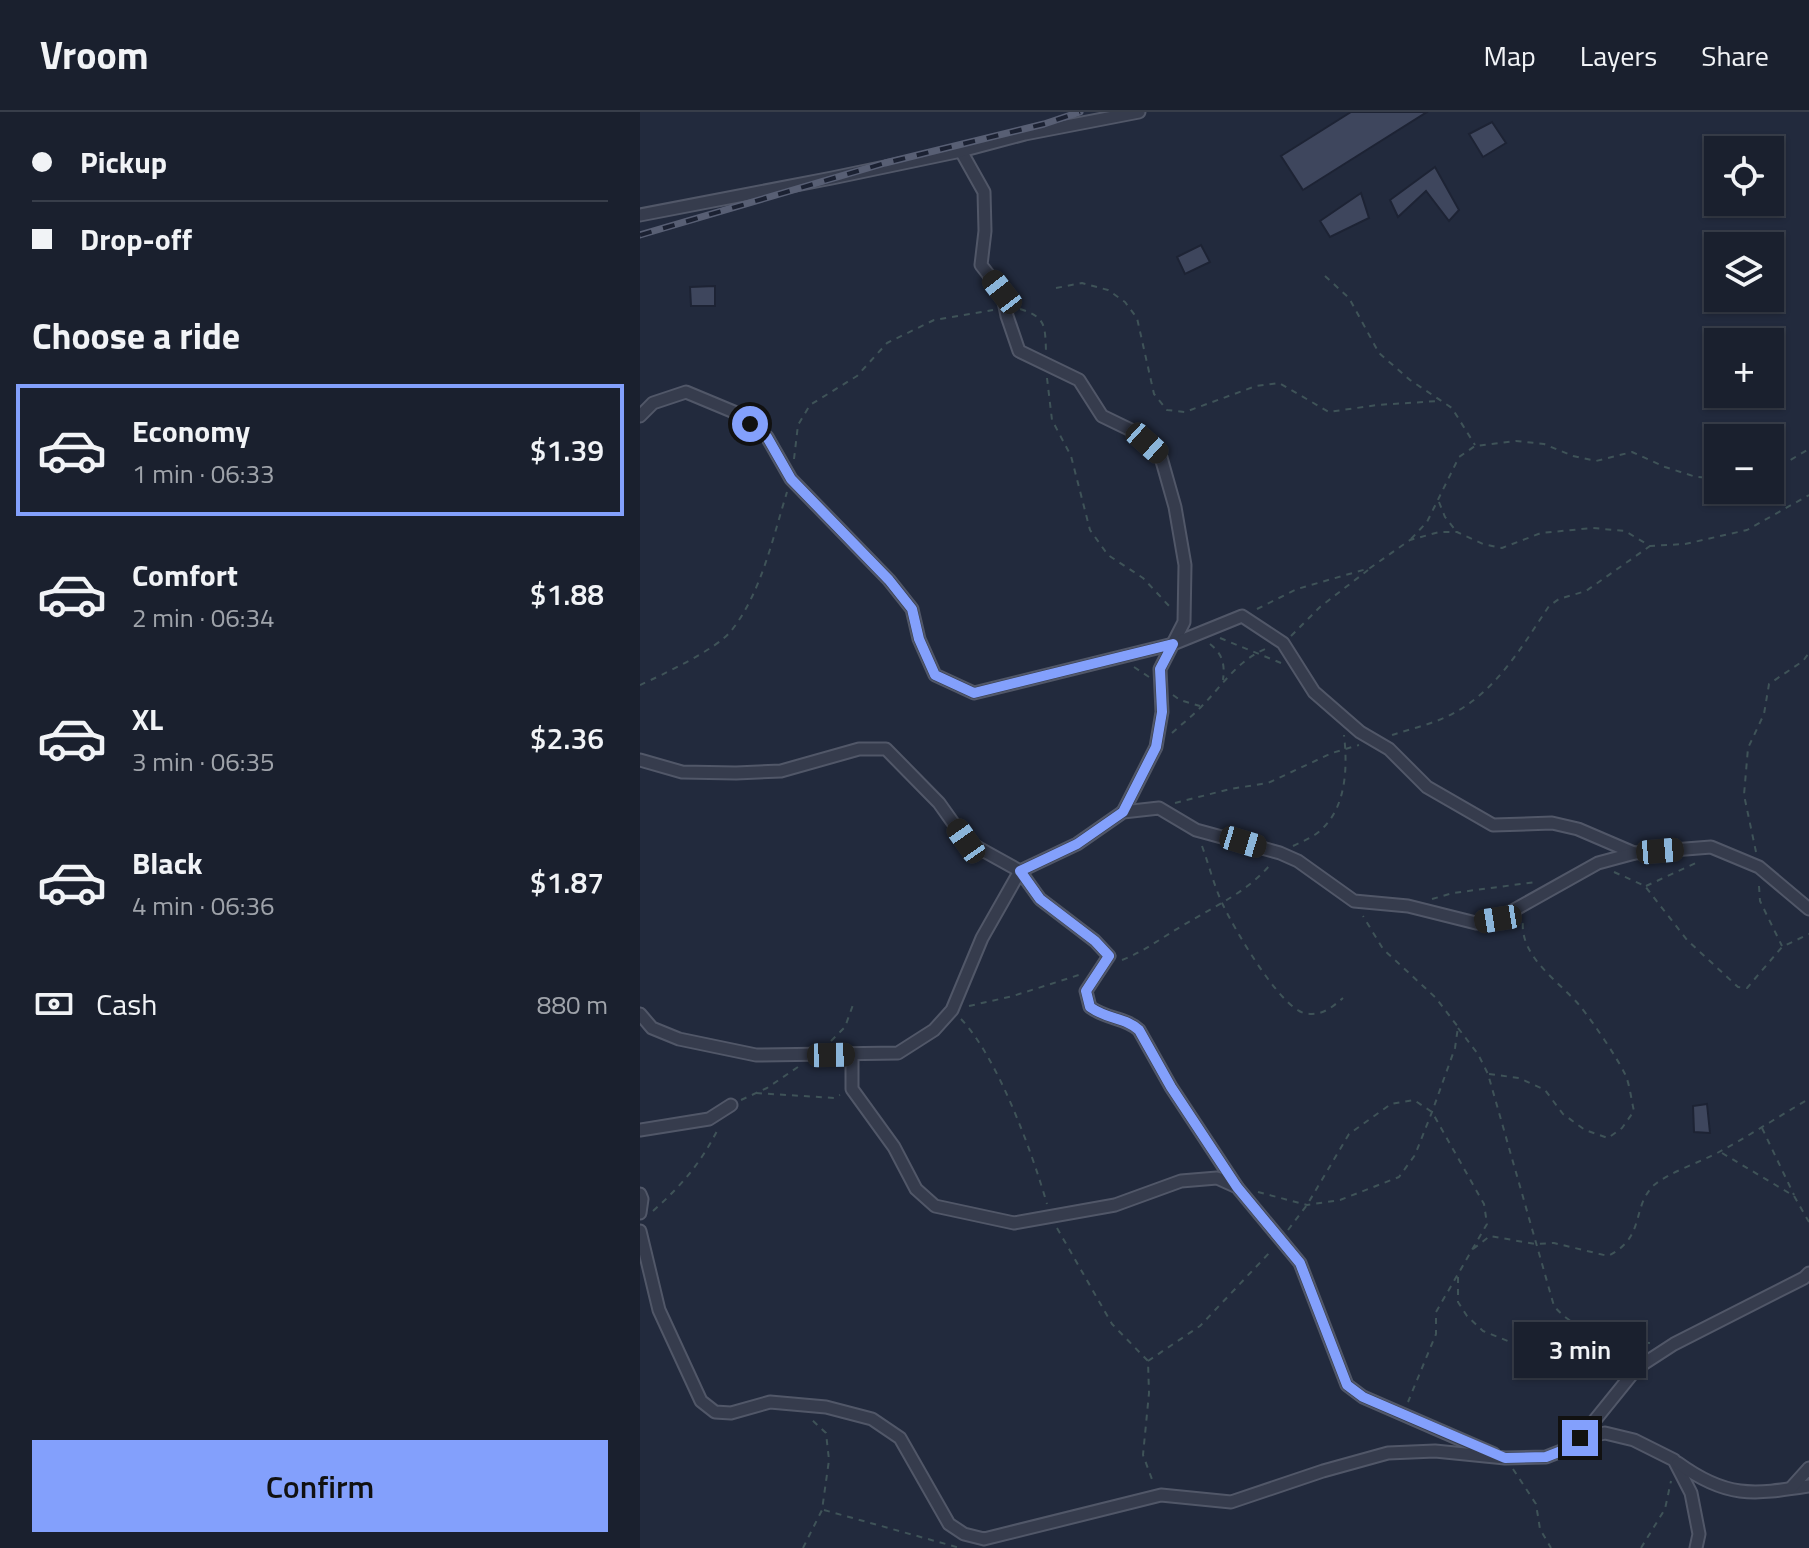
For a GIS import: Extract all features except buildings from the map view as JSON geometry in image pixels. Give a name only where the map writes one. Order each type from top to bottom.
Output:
[{"type":"street","points":[[640,215],[1139,112]]},
{"type":"street","points":[[640,1014],[652,1028],[679,1039],[756,1055],[898,1053],[934,1030],[952,1010],[982,938],[1020,871],[1077,844],[1123,812],[1156,747],[1162,712],[1160,669],[1184,622],[1185,565],[1175,507],[1160,454],[1135,432],[1102,416],[1079,380],[1019,351],[1002,292],[981,265],[985,231],[984,192],[961,151]]},
{"type":"street","points":[[640,416],[653,403],[686,392],[734,412],[767,437],[791,479],[889,580],[912,609],[919,639],[935,675],[974,693],[1173,644],[1242,616],[1283,643],[1314,692],[1389,749],[1427,787],[1493,825],[1552,823],[1578,829],[1635,853]]},
{"type":"street","points":[[640,760],[682,772],[781,771],[859,749],[886,749],[939,803],[966,841],[1020,871],[1040,899],[1095,941],[1109,956],[1086,991],[1090,1007],[1103,1017],[1131,1023],[1139,1030],[1171,1087],[1237,1187],[1300,1263],[1347,1385],[1363,1397],[1505,1458]]},
{"type":"street","points":[[1123,812],[1159,808],[1196,830],[1280,853],[1298,861],[1354,901],[1408,906],[1476,923],[1498,919],[1598,863],[1635,853],[1711,847],[1759,867],[1809,909]]},
{"type":"street","points":[[852,1054],[852,1089],[894,1147],[916,1189],[935,1206],[1014,1223],[1115,1205],[1181,1181],[1217,1178],[1237,1187]]},
{"type":"street","points":[[640,1130],[709,1119],[731,1105]]},
{"type":"street","points":[[640,1194],[644,1214]]},
{"type":"street","points":[[640,1231],[659,1310],[701,1401],[715,1412],[731,1413],[770,1402],[826,1407],[872,1419],[900,1438],[949,1524],[964,1534],[984,1539],[1161,1495],[1231,1502],[1388,1453],[1435,1451],[1505,1458],[1546,1457],[1574,1446],[1637,1368],[1674,1344],[1809,1273]]},
{"type":"street","points":[[1580,1438],[1605,1433],[1634,1440],[1709,1484],[1725,1490],[1747,1492],[1809,1486]]},
{"type":"street","points":[[1669,1458],[1691,1493],[1699,1534],[1696,1548]]},
{"type":"street","points":[[1790,1489],[1809,1468]]},
{"type":"path","points":[[1325,276],[1349,298],[1379,353],[1438,401],[1452,408],[1475,446]]},
{"type":"path","points":[[1056,288],[1082,283],[1108,290],[1125,302],[1137,318],[1154,394],[1167,410],[1185,412],[1256,386],[1279,383],[1329,412],[1438,401]]},
{"type":"path","points":[[640,685],[676,669],[730,633],[761,577],[791,479],[798,425],[810,405],[857,376],[887,343],[934,320],[1005,308],[1022,309],[1039,317],[1045,329],[1047,392],[1052,420],[1071,456],[1090,530],[1108,555],[1143,578],[1184,622]]},
{"type":"path","points":[[1156,747],[1201,706],[1238,665],[1255,653],[1283,643],[1320,607],[1410,540],[1427,522],[1459,457],[1475,446],[1516,441],[1544,444],[1596,461],[1632,452],[1665,467],[1704,477]]},
{"type":"path","points":[[1784,464],[1809,449]]},
{"type":"path","points":[[1159,808],[1230,789],[1268,783],[1345,749],[1441,720],[1482,695],[1509,667],[1549,606],[1559,599],[1586,591],[1650,546],[1685,544],[1747,530],[1809,495]]},
{"type":"path","points":[[1439,501],[1445,517],[1457,532]]},
{"type":"path","points":[[1410,540],[1439,532],[1457,532],[1483,544],[1502,548],[1541,533],[1593,528],[1625,531],[1650,546]]},
{"type":"path","points":[[1242,616],[1297,589],[1370,568]]},
{"type":"path","points":[[1204,632],[1300,671]]},
{"type":"path","points":[[1188,638],[1201,639],[1220,654],[1224,668],[1223,682]]},
{"type":"path","points":[[1782,947],[1760,901],[1759,867],[1744,795],[1748,748],[1764,714],[1769,684],[1803,661],[1809,653]]},
{"type":"path","points":[[952,1010],[1013,996],[1103,968],[1147,950],[1258,879],[1280,853],[1317,834],[1338,809],[1345,778],[1342,716]]},
{"type":"path","points":[[1196,830],[1223,904],[1267,978],[1292,1007],[1306,1014],[1326,1013],[1343,998]]},
{"type":"path","points":[[1645,886],[1697,862]]},
{"type":"path","points":[[1604,873],[1618,872],[1645,886],[1687,940],[1738,987],[1747,988],[1782,947],[1809,934]]},
{"type":"path","points":[[1408,906],[1453,893],[1536,882]]},
{"type":"path","points":[[1354,901],[1383,949],[1436,998],[1478,1054],[1488,1074],[1554,1306],[1564,1318],[1592,1332],[1630,1342],[1674,1344]]},
{"type":"path","points":[[1488,1074],[1519,1078],[1545,1090],[1563,1114],[1585,1130],[1608,1138],[1622,1128],[1634,1111],[1625,1075],[1580,1006],[1531,952],[1522,931],[1524,905]]},
{"type":"path","points":[[952,1010],[974,1033],[1000,1082],[1034,1158],[1051,1217],[1112,1324],[1148,1361],[1149,1393],[1143,1455],[1150,1478],[1161,1495]]},
{"type":"path","points":[[1237,1187],[1307,1205],[1340,1200],[1399,1177],[1415,1155],[1432,1112],[1455,1048],[1458,1027]]},
{"type":"path","points":[[644,1214],[681,1187],[702,1161],[731,1105],[755,1093],[834,1098],[852,1089]]},
{"type":"path","points":[[1472,1249],[1490,1236],[1535,1244],[1554,1243],[1608,1256],[1634,1235],[1646,1196],[1655,1184],[1720,1152],[1809,1099]]},
{"type":"path","points":[[1148,1361],[1200,1326],[1281,1240],[1307,1205],[1349,1134],[1391,1104],[1414,1100],[1432,1112],[1484,1204],[1487,1224],[1436,1312],[1436,1334],[1403,1414]]},
{"type":"path","points":[[1801,1103],[1809,1106]]},
{"type":"path","points":[[1761,1126],[1809,1222]]},
{"type":"path","points":[[1720,1152],[1794,1196]]},
{"type":"path","points":[[1458,1274],[1458,1302],[1483,1331],[1590,1374],[1637,1368]]},
{"type":"path","points":[[796,1405],[826,1433],[829,1460],[822,1510],[803,1548]]},
{"type":"path","points":[[1505,1458],[1536,1504],[1540,1529],[1551,1548]]},
{"type":"path","points":[[1641,1548],[1665,1509],[1671,1482],[1669,1458]]},
{"type":"path","points":[[822,1510],[960,1548]]},
{"type":"railway","points":[[640,235],[885,163],[1044,124],[1080,112]]},
{"type":"route","points":[[750,424],[767,437],[791,479],[889,580],[912,609],[919,639],[935,675],[974,693],[1173,644],[1160,669],[1162,712],[1156,747],[1123,812],[1077,844],[1020,871],[1040,899],[1095,941],[1109,956],[1086,991],[1090,1007],[1103,1017],[1131,1023],[1139,1030],[1171,1087],[1237,1187],[1300,1263],[1347,1385],[1363,1397],[1505,1458],[1546,1457],[1574,1446],[1580,1438]]}]
